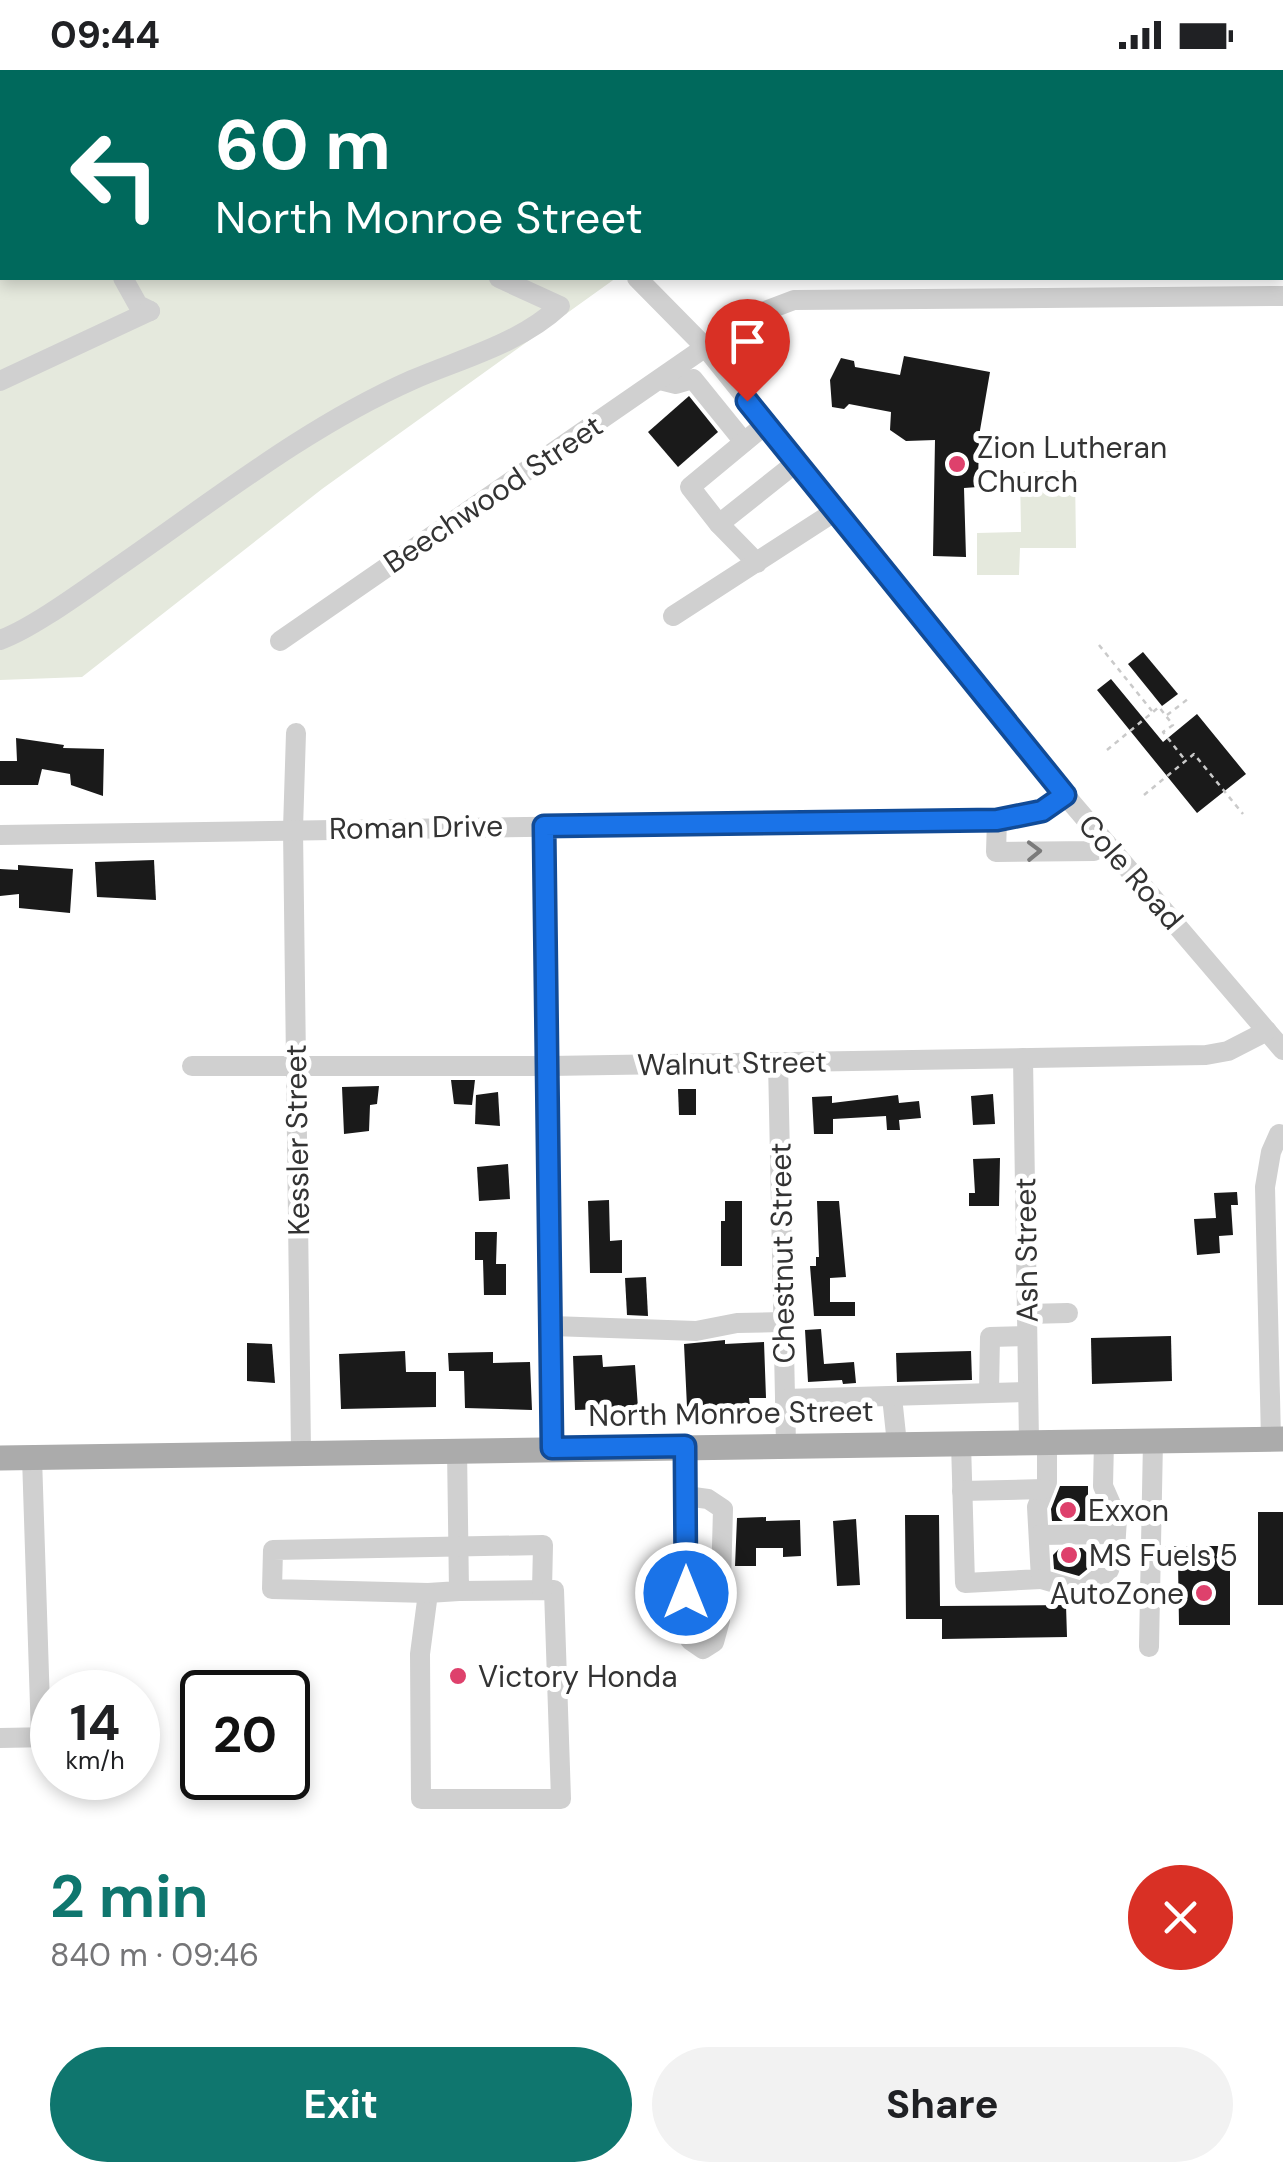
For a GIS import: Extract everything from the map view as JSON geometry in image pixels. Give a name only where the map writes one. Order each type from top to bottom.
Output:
[{"type":"main road","name":"North Monroe Street","points":[[0,1458],[1277,1439]]},
{"type":"street","points":[[0,381],[150,310],[138,305],[124,280]]},
{"type":"street","points":[[0,640],[96,582],[264,465],[358,408],[414,379],[534,330],[560,306],[503,280]]},
{"type":"street","name":"Cole Road","points":[[639,280],[706,348],[1065,795],[1283,1050]]},
{"type":"street","points":[[794,280],[794,300]]},
{"type":"street","name":"Beechwood Street","points":[[280,641],[749,316],[794,300],[978,287],[1283,296]]},
{"type":"street","points":[[660,380],[676,384],[693,379],[744,442]]},
{"type":"street","points":[[757,563],[690,487],[766,424]]},
{"type":"street","points":[[719,524],[797,462]]},
{"type":"street","points":[[673,616],[837,510]]},
{"type":"street","name":"Kessler Street","points":[[296,733],[293,829],[301,1451]]},
{"type":"street","name":"Roman Drive","points":[[0,835],[997,820],[1042,811],[1065,795]]},
{"type":"street","points":[[997,820],[996,852],[1094,851],[1106,842]]},
{"type":"street","points":[[544,826],[552,1448]]},
{"type":"street","name":"Walnut Street","points":[[192,1066],[550,1066],[1206,1055],[1228,1051],[1267,1031]]},
{"type":"street","name":"Ash Street","points":[[1023,1058],[1028,1392],[1044,1489],[1037,1507],[1041,1579]]},
{"type":"street","name":"Chestnut Street","points":[[778,1062],[786,1445]]},
{"type":"street","points":[[1277,1439],[1275,1293],[1265,1187],[1271,1152],[1279,1134]]},
{"type":"street","points":[[1027,1314],[1068,1312]]},
{"type":"street","points":[[552,1326],[696,1331],[737,1323],[783,1322]]},
{"type":"street","points":[[989,1393],[990,1337],[1027,1336]]},
{"type":"street","points":[[785,1399],[1028,1392]]},
{"type":"street","points":[[892,1397],[897,1444]]},
{"type":"street","points":[[961,1443],[965,1583],[1041,1579],[1082,1590],[1109,1570],[1116,1551],[1116,1518],[1103,1486],[1104,1441]]},
{"type":"street","points":[[1149,1647],[1153,1441]]},
{"type":"street","points":[[685,1446],[687,1626],[690,1640],[703,1648],[714,1642],[720,1620],[723,1509],[708,1499],[686,1496]]},
{"type":"street","points":[[457,1449],[459,1592]]},
{"type":"street","points":[[32,1457],[43,1670]]},
{"type":"street","points":[[962,1491],[1044,1489]]},
{"type":"street","points":[[1039,1535],[1114,1534]]},
{"type":"street","points":[[428,1593],[420,1654],[421,1798],[561,1799],[554,1590],[428,1593],[272,1589],[273,1550],[543,1545],[542,1590]]},
{"type":"street","points":[[0,1738],[30,1737]]},
{"type":"path","points":[[1099,645],[1153,713]]},
{"type":"path","points":[[1166,716],[1188,699]]},
{"type":"path","points":[[1107,750],[1159,707],[1173,724],[1163,732],[1186,762]]},
{"type":"path","points":[[1144,795],[1194,754],[1243,814]]},
{"type":"shaded area","points":[[0,280],[613,280],[322,489],[82,677],[0,680]]},
{"type":"shaded area","points":[[1075,471],[1076,548],[1020,548],[1019,575],[977,575],[977,533],[1021,532],[1020,472]]},
{"type":"building","name":"Zion Lutheran Church","points":[[904,356],[990,372],[979,436],[978,487],[964,488],[966,557],[933,556],[935,440],[906,441],[890,430],[891,412],[849,404],[844,409],[832,407],[830,380],[841,358],[854,361],[855,367],[900,375]]},
{"type":"building","points":[[689,396],[718,432],[678,467],[648,432]]},
{"type":"building","points":[[1143,652],[1178,694],[1162,706],[1128,664]]},
{"type":"building","points":[[1111,679],[1163,742],[1197,714],[1246,774],[1197,813],[1097,690]]},
{"type":"building","points":[[16,738],[64,745],[63,748],[104,749],[103,796],[71,785],[70,774],[42,769],[38,785],[0,785],[0,761],[17,761]]},
{"type":"building","points":[[154,860],[156,900],[97,897],[95,862]]},
{"type":"building","points":[[18,865],[73,869],[70,913],[19,908],[19,894],[0,896],[0,869],[18,870]]},
{"type":"building","points":[[451,1080],[475,1080],[472,1105],[454,1104]]},
{"type":"building","points":[[379,1086],[377,1104],[370,1105],[369,1131],[344,1134],[342,1087]]},
{"type":"building","points":[[678,1089],[696,1089],[696,1115],[679,1115]]},
{"type":"building","points":[[498,1092],[500,1126],[475,1124],[476,1095]]},
{"type":"building","points":[[993,1094],[995,1124],[973,1125],[971,1096]]},
{"type":"building","points":[[898,1095],[899,1103],[919,1101],[921,1118],[899,1120],[900,1130],[887,1130],[886,1116],[833,1119],[833,1134],[814,1134],[812,1097],[832,1096],[832,1103]]},
{"type":"building","points":[[1000,1158],[999,1206],[969,1206],[969,1193],[975,1193],[973,1159]]},
{"type":"building","points":[[508,1164],[510,1199],[479,1201],[477,1167]]},
{"type":"building","points":[[1237,1192],[1238,1205],[1231,1205],[1233,1235],[1219,1236],[1220,1253],[1197,1255],[1194,1219],[1216,1218],[1214,1193]]},
{"type":"building","points":[[609,1200],[610,1241],[622,1240],[622,1273],[590,1273],[588,1201]]},
{"type":"building","points":[[725,1201],[742,1201],[742,1266],[721,1266]]},
{"type":"building","points":[[817,1201],[839,1201],[846,1277],[830,1278],[830,1302],[855,1302],[855,1316],[814,1316],[810,1266],[816,1266],[819,1257]]},
{"type":"building","points":[[475,1232],[497,1232],[496,1264],[506,1264],[506,1295],[484,1295],[483,1260],[475,1260]]},
{"type":"building","points":[[646,1277],[648,1316],[627,1315],[625,1278]]},
{"type":"building","points":[[821,1329],[824,1364],[854,1362],[856,1383],[808,1382],[805,1330]]},
{"type":"building","points":[[1171,1336],[1172,1381],[1092,1384],[1091,1338]]},
{"type":"building","points":[[725,1340],[725,1344],[764,1342],[766,1398],[749,1398],[750,1405],[687,1407],[684,1344]]},
{"type":"building","points":[[247,1343],[272,1344],[275,1383],[247,1381]]},
{"type":"building","points":[[405,1351],[406,1372],[436,1372],[436,1407],[341,1409],[339,1354]]},
{"type":"building","points":[[971,1351],[972,1380],[897,1382],[896,1353]]},
{"type":"building","points":[[493,1352],[493,1363],[530,1362],[532,1410],[465,1408],[464,1371],[449,1371],[448,1353]]},
{"type":"building","points":[[602,1355],[603,1367],[635,1365],[638,1408],[575,1410],[573,1356]]},
{"type":"building","points":[[1060,1486],[1088,1486],[1088,1521],[1052,1521],[1051,1509]]},
{"type":"building","points":[[1258,1512],[1283,1512],[1283,1605],[1258,1605]]},
{"type":"building","points":[[905,1515],[939,1515],[940,1606],[1066,1605],[1067,1637],[942,1639],[942,1619],[906,1619]]},
{"type":"building","points":[[766,1517],[766,1521],[800,1520],[801,1556],[783,1557],[783,1548],[756,1548],[756,1566],[735,1566],[737,1518]]},
{"type":"building","points":[[856,1519],[860,1585],[837,1586],[833,1521]]},
{"type":"building","name":"AutoZone","points":[[1165,1546],[1230,1546],[1230,1625],[1179,1625],[1178,1561]]},
{"type":"building","points":[[1060,1548],[1082,1548],[1096,1562],[1079,1576],[1054,1569],[1053,1555]]},
{"type":"place","name":"Zion Lutheran Church","points":[[957,464]]},
{"type":"place","name":"Exxon","points":[[1068,1510]]},
{"type":"place","name":"MS Fuels 5","points":[[1069,1555]]},
{"type":"place","name":"AutoZone","points":[[1204,1593]]},
{"type":"place","name":"Victory Honda","points":[[458,1676]]},
{"type":"route","points":[[686,1593],[685,1446],[552,1448],[544,826],[997,820],[1023,818],[1065,795],[747,401]]}]
